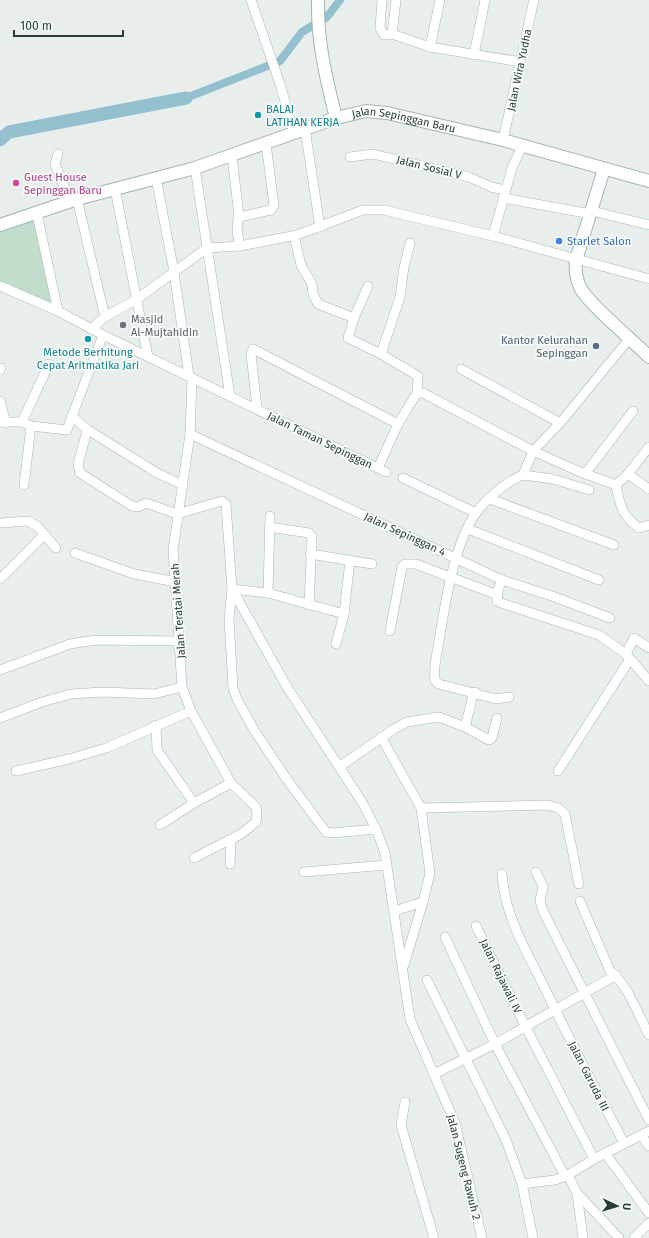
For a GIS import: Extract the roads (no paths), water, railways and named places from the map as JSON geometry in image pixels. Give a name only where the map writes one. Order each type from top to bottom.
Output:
[{"type":"street","points":[[251,0],[280,84],[294,133]]},
{"type":"street","points":[[382,0],[380,28],[384,34],[392,34],[430,47],[521,62]]},
{"type":"street","points":[[392,34],[396,0]]},
{"type":"street","points":[[430,47],[440,0]]},
{"type":"street","points":[[474,55],[485,0]]},
{"type":"street","name":"Jalan Wira Yudha","points":[[503,140],[534,0]]},
{"type":"street","points":[[318,3],[318,37],[326,82],[336,118]]},
{"type":"street","name":"Jalan Sepinggan Baru","points":[[0,225],[36,214],[73,200],[195,168],[336,118],[366,111],[387,113],[503,140],[649,181]]},
{"type":"street","points":[[305,129],[320,227]]},
{"type":"street","points":[[240,217],[271,210],[274,205],[266,144]]},
{"type":"street","points":[[493,236],[512,168],[522,146]]},
{"type":"street","points":[[58,154],[55,164],[73,200],[105,317]]},
{"type":"street","points":[[232,154],[240,217],[237,220],[237,232],[240,246]]},
{"type":"street","name":"Jalan Sosial V","points":[[350,157],[373,154],[469,177],[504,194],[649,225]]},
{"type":"street","points":[[195,168],[230,396]]},
{"type":"street","points":[[604,169],[576,260],[575,272],[580,289],[594,305],[649,357]]},
{"type":"street","name":"Jalan Teratai Merah","points":[[156,178],[174,272],[191,378],[190,434],[183,485],[177,514],[173,550],[182,687],[191,710],[232,783],[256,807],[258,814],[256,822],[231,841]]},
{"type":"street","points":[[115,189],[148,357]]},
{"type":"street","points":[[91,329],[105,317],[136,299],[207,248],[240,246],[294,236],[363,210],[375,208],[493,236],[649,279]]},
{"type":"street","points":[[36,214],[58,311]]},
{"type":"street","points":[[294,236],[301,265],[312,284],[313,294],[318,304],[354,318]]},
{"type":"street","points":[[381,354],[400,297],[404,267],[410,243]]},
{"type":"street","name":"Jalan Taman Sepinggan","points":[[0,286],[58,311],[103,335],[257,408],[382,470],[398,424],[417,393]]},
{"type":"street","points":[[368,286],[354,318],[348,338],[381,354],[418,376],[417,393],[423,393],[531,455],[616,486]]},
{"type":"street","points":[[0,401],[3,422],[22,422],[31,426],[67,430],[103,335]]},
{"type":"street","points":[[524,474],[531,455],[560,423],[630,338]]},
{"type":"street","points":[[257,408],[251,354],[253,349],[398,424]]},
{"type":"street","points":[[22,422],[49,364]]},
{"type":"street","points":[[461,369],[560,423]]},
{"type":"street","points":[[585,474],[633,411]]},
{"type":"street","points":[[72,416],[88,430],[139,462],[183,485]]},
{"type":"street","points":[[24,486],[31,426]]},
{"type":"street","points":[[88,430],[78,464],[80,473],[132,506],[138,507],[146,503],[177,514],[222,501],[224,502],[232,589],[229,619],[233,688],[254,730],[288,781],[326,832],[333,833],[376,829]]},
{"type":"street","name":"Jalan Sepinggan 4","points":[[190,434],[502,580],[552,596],[610,618]]},
{"type":"street","points":[[616,486],[628,474],[649,447]]},
{"type":"street","points":[[508,697],[496,699],[475,692],[439,684],[435,680],[435,665],[452,578],[457,558],[468,528],[476,513],[490,499],[513,478],[524,474],[553,479],[589,490]]},
{"type":"street","points":[[628,474],[649,489]]},
{"type":"street","points":[[403,478],[476,513]]},
{"type":"street","points":[[616,486],[622,511],[629,521],[639,528],[649,525]]},
{"type":"street","points":[[490,499],[614,545]]},
{"type":"street","points":[[268,593],[270,516]]},
{"type":"street","points":[[0,523],[28,521],[37,526],[56,548]]},
{"type":"street","points":[[269,527],[309,533],[312,537],[310,554],[309,605]]},
{"type":"street","points":[[468,528],[599,580]]},
{"type":"street","points":[[0,579],[44,535]]},
{"type":"street","points":[[76,553],[134,574],[176,582]]},
{"type":"street","points":[[310,554],[372,564]]},
{"type":"street","points":[[336,644],[344,614],[350,560]]},
{"type":"street","points":[[390,631],[402,567],[405,564],[416,564],[498,595]]},
{"type":"street","points":[[502,580],[498,590],[497,601],[599,636],[628,656],[649,681]]},
{"type":"street","points":[[232,589],[268,593],[344,614]]},
{"type":"street","name":"Jalan Sugeng Rawuh 2","points":[[232,589],[287,687],[362,802],[376,829],[385,853],[410,1019],[455,1123],[482,1238]]},
{"type":"street","points":[[558,771],[628,656],[634,638],[649,648]]},
{"type":"street","points":[[0,670],[70,644],[96,640],[179,641]]},
{"type":"street","points":[[0,718],[42,702],[72,694],[103,692],[154,694],[182,687]]},
{"type":"street","points":[[464,727],[475,692]]},
{"type":"street","points":[[16,771],[70,760],[99,750],[191,710]]},
{"type":"street","points":[[340,768],[381,737],[407,722],[438,717],[464,727],[489,740],[492,738],[497,718]]},
{"type":"street","points":[[156,725],[157,750],[194,803]]},
{"type":"street","points":[[381,737],[421,808],[430,873],[423,902],[402,970]]},
{"type":"street","points":[[160,825],[194,803],[232,783]]},
{"type":"street","points":[[421,808],[548,805],[558,808],[565,814],[579,884]]},
{"type":"street","points":[[194,858],[231,841],[230,864]]},
{"type":"street","points":[[304,872],[386,865]]},
{"type":"street","points":[[536,872],[543,886],[541,904],[583,992],[649,1120]]},
{"type":"street","name":"Jalan Garuda III","points":[[502,874],[508,911],[554,1009],[624,1143]]},
{"type":"street","points":[[580,901],[610,971],[616,975],[626,990],[649,1035]]},
{"type":"street","points":[[394,911],[423,902]]},
{"type":"street","name":"Jalan Rajawali IV","points":[[476,926],[594,1159]]},
{"type":"street","points":[[445,937],[495,1044],[576,1193],[620,1238]]},
{"type":"street","points":[[434,1074],[466,1060],[583,992],[616,975]]},
{"type":"street","points":[[427,980],[506,1140],[522,1184],[533,1238]]},
{"type":"street","points":[[405,1102],[401,1124],[434,1238]]},
{"type":"street","points":[[522,1184],[555,1180],[645,1133],[649,1146]]},
{"type":"street","points":[[605,1153],[649,1214]]},
{"type":"street","points":[[576,1193],[583,1238]]},
{"type":"street","points":[[634,1238],[649,1223]]},
{"type":"waterway","points":[[186,98],[280,61],[302,32],[327,17],[340,0]]},
{"type":"waterway","points":[[0,140],[9,132],[186,98]]},
{"type":"place","name":"BALAI LATIHAN KERJA","points":[[258,115]]},
{"type":"place","name":"Guest House Sepinggan Baru","points":[[16,183]]},
{"type":"place","name":"Starlet Salon","points":[[559,241]]},
{"type":"place","name":"Masjid Al-Mujtahidin","points":[[123,325]]},
{"type":"place","name":"Metode Berhitung Cepat Aritmatika Jari","points":[[88,339]]},
{"type":"place","name":"Kantor Kelurahan Sepinggan","points":[[596,346]]}]
